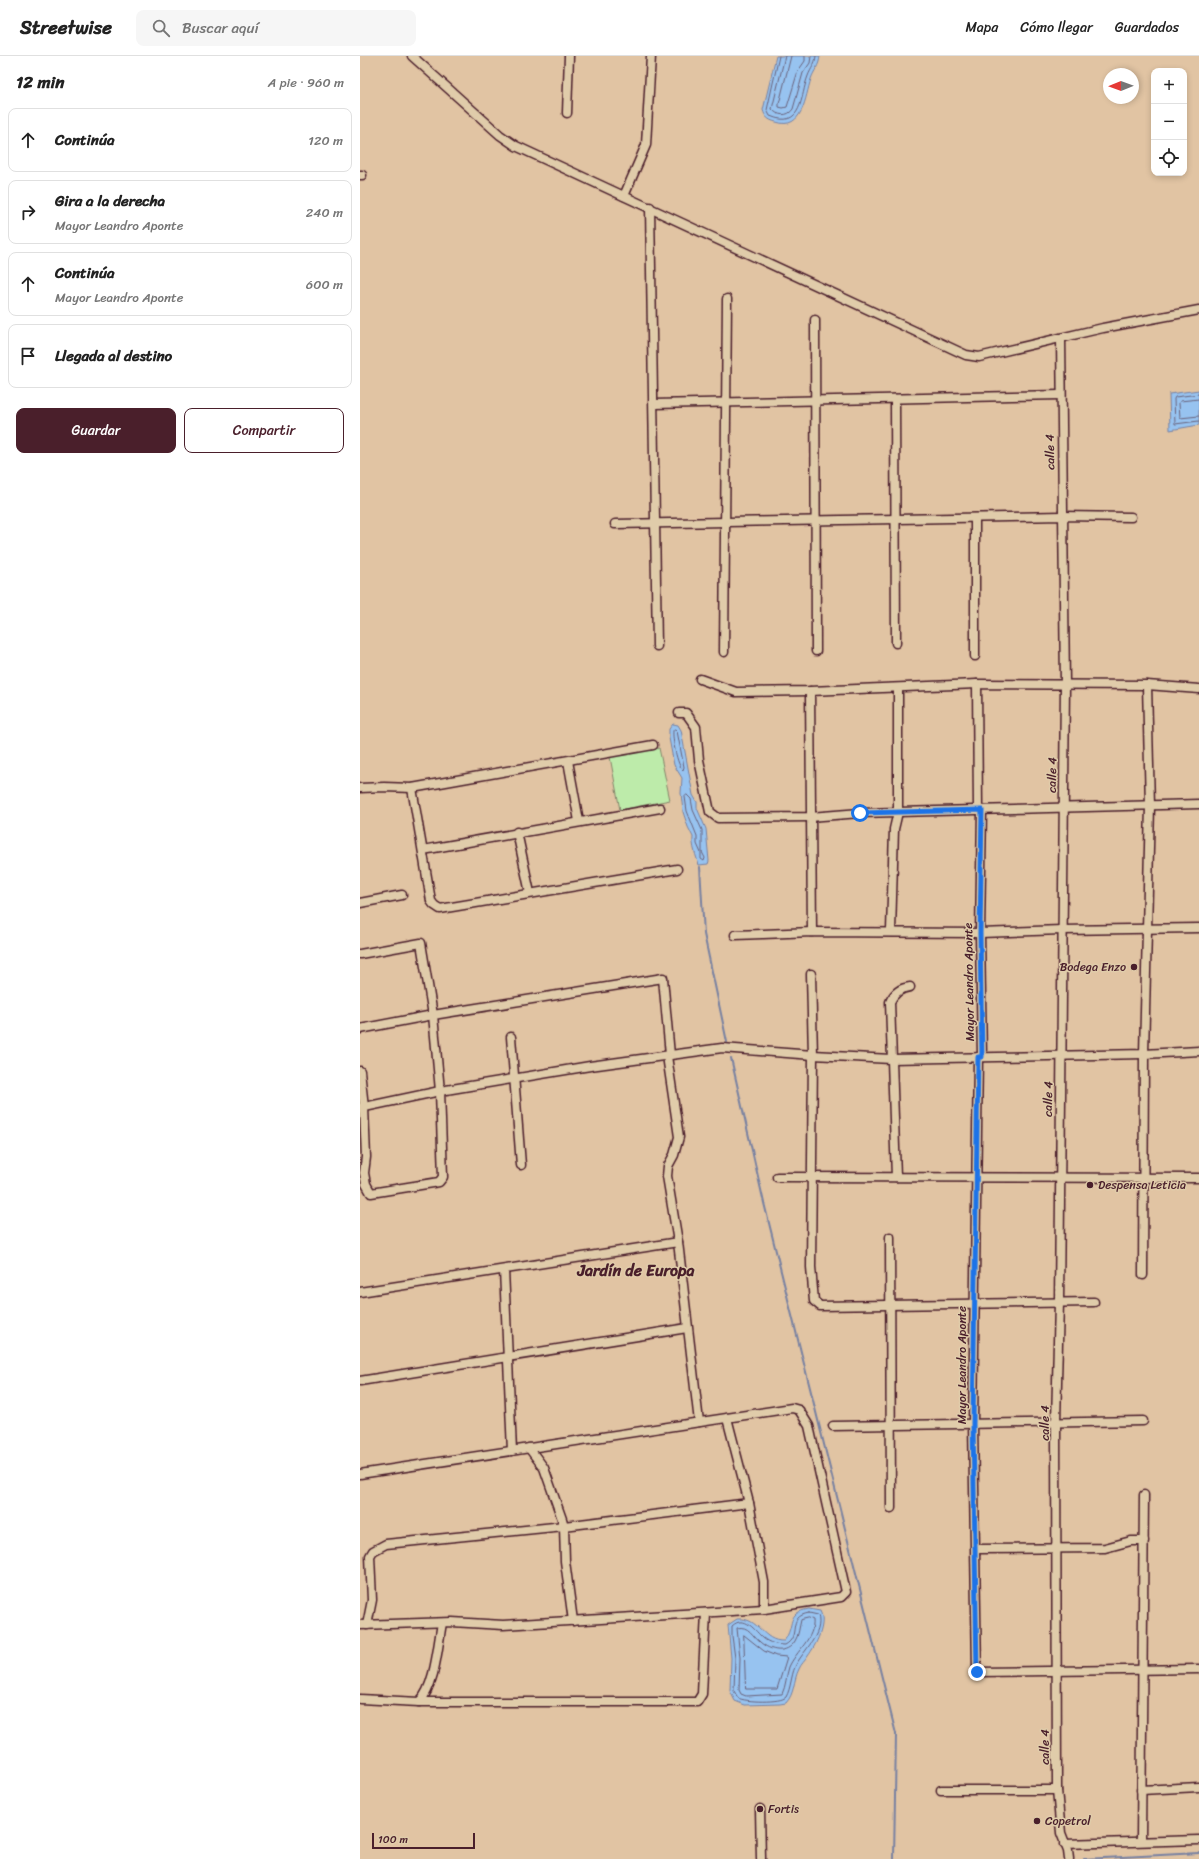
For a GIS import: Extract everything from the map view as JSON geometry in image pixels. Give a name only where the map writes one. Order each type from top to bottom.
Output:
[{"type":"street","points":[[412,56],[500,135],[516,146],[966,354],[979,357],[1061,338],[1199,310]]},
{"type":"street","points":[[567,113],[570,56]]},
{"type":"street","points":[[624,196],[646,145],[650,56]]},
{"type":"street","points":[[650,207],[657,646]]},
{"type":"street","points":[[724,652],[727,299]]},
{"type":"street","points":[[815,320],[816,651]]},
{"type":"street","name":"calle 4","points":[[1061,338],[1064,685],[1059,1302],[1056,1422],[1058,1671],[1057,1790],[1061,1833],[1067,1851]]},
{"type":"street","points":[[654,404],[1061,395]]},
{"type":"street","points":[[895,399],[896,643]]},
{"type":"street","points":[[615,524],[1062,516],[1131,517]]},
{"type":"street","points":[[975,518],[975,656]]},
{"type":"street","points":[[700,679],[736,692],[810,691],[977,684],[1147,685],[1199,690]]},
{"type":"street","name":"Mayor Leandro Aponte","points":[[977,684],[980,810],[980,1057],[976,1176],[973,1424],[977,1672],[1058,1671]]},
{"type":"street","points":[[1143,1275],[1144,1054],[1150,806],[1147,685]]},
{"type":"street","points":[[891,931],[894,828],[898,812],[898,688]]},
{"type":"street","points":[[810,691],[812,932]]},
{"type":"street","points":[[679,713],[686,713],[696,727],[699,760],[710,812],[718,818],[810,817],[860,813],[1199,804]]},
{"type":"street","points":[[360,788],[412,788],[652,745]]},
{"type":"street","points":[[568,761],[579,821]]},
{"type":"street","points":[[412,788],[431,900],[434,905],[440,909],[676,869]]},
{"type":"street","points":[[423,850],[579,821],[660,808]]},
{"type":"street","points":[[517,832],[530,893]]},
{"type":"street","points":[[360,903],[402,895]]},
{"type":"street","points":[[735,935],[812,932],[891,931],[980,933],[1199,928]]},
{"type":"street","points":[[360,954],[421,943],[433,1015],[440,1091],[443,1177],[439,1182],[372,1193],[366,1184],[364,1173],[366,1157],[360,1071]]},
{"type":"street","points":[[811,974],[813,1055],[811,1267],[814,1301],[820,1306],[974,1305],[1094,1302]]},
{"type":"street","points":[[360,1029],[433,1015],[663,978],[668,1055],[679,1137],[674,1155],[668,1166],[667,1176],[678,1242],[699,1422]]},
{"type":"street","points":[[896,1177],[890,1002],[893,994],[904,988],[910,987]]},
{"type":"street","points":[[511,1037],[516,1079],[521,1165]]},
{"type":"street","points":[[362,1108],[440,1091],[590,1066],[722,1048],[891,1059],[1061,1054],[1144,1054],[1199,1051]]},
{"type":"street","points":[[777,1177],[976,1176],[1059,1178],[1199,1178]]},
{"type":"street","points":[[890,1237],[891,1508]]},
{"type":"street","points":[[360,1292],[678,1242]]},
{"type":"street","points":[[504,1270],[512,1451]]},
{"type":"street","points":[[360,1381],[687,1328]]},
{"type":"street","points":[[360,1474],[792,1408],[800,1410],[809,1426],[846,1586],[846,1592],[841,1597],[764,1610],[503,1626],[442,1623],[364,1625],[372,1600],[370,1556],[373,1551],[386,1544],[564,1526],[749,1503]]},
{"type":"street","points":[[727,1418],[749,1503],[764,1582],[764,1610]]},
{"type":"street","points":[[833,1426],[1143,1422]]},
{"type":"street","points":[[530,1448],[544,1468],[557,1501],[564,1526],[564,1561],[573,1621]]},
{"type":"street","points":[[1141,1841],[1144,1495]]},
{"type":"street","points":[[976,1549],[1105,1548],[1131,1541],[1144,1541]]},
{"type":"street","points":[[360,1699],[419,1702],[697,1702],[702,1694],[706,1613]]},
{"type":"street","points":[[419,1702],[425,1697],[431,1682],[442,1623]]},
{"type":"street","points":[[1058,1671],[1199,1669]]},
{"type":"street","points":[[1142,1790],[1199,1787]]},
{"type":"street","points":[[941,1790],[1057,1790]]},
{"type":"street","points":[[760,1809],[761,1859]]},
{"type":"street","points":[[1067,1851],[1141,1841],[1199,1840]]},
{"type":"green space","points":[[659,748],[670,800],[620,810],[610,757]]},
{"type":"water","points":[[776,56],[820,56],[819,63],[811,79],[801,111],[792,122],[776,122],[769,119],[763,110]]},
{"type":"water","points":[[1199,390],[1199,425],[1170,430],[1169,394]]},
{"type":"water","points":[[673,724],[678,725],[681,730],[693,795],[697,802],[697,808],[706,829],[708,864],[699,865],[693,837],[683,812],[681,793],[682,778],[674,765],[669,738],[669,729]]},
{"type":"water","points":[[809,1609],[820,1611],[822,1622],[820,1634],[797,1673],[791,1695],[786,1703],[745,1705],[735,1701],[730,1691],[731,1658],[728,1625],[737,1619],[745,1619],[756,1625],[771,1638],[784,1641],[790,1630],[792,1620],[797,1613]]},
{"type":"waterway","points":[[700,867],[704,934],[727,1042]]},
{"type":"waterway","points":[[731,1058],[764,1203],[896,1734],[894,1859]]},
{"type":"waterway","points":[[1084,1859],[1199,1853]]},
{"type":"place","name":"Bodega Enzo","points":[[1134,967]]},
{"type":"place","name":"Despensa Leticia","points":[[1090,1185]]},
{"type":"place","name":"Fortis","points":[[760,1809]]},
{"type":"place","name":"Copetrol","points":[[1037,1821]]},
{"type":"district","name":"Jardín de Europa","points":[[636,1270]]},
{"type":"route","points":[[860,813],[982,810],[980,933],[982,1057],[978,1057],[973,1424],[977,1672]]}]
